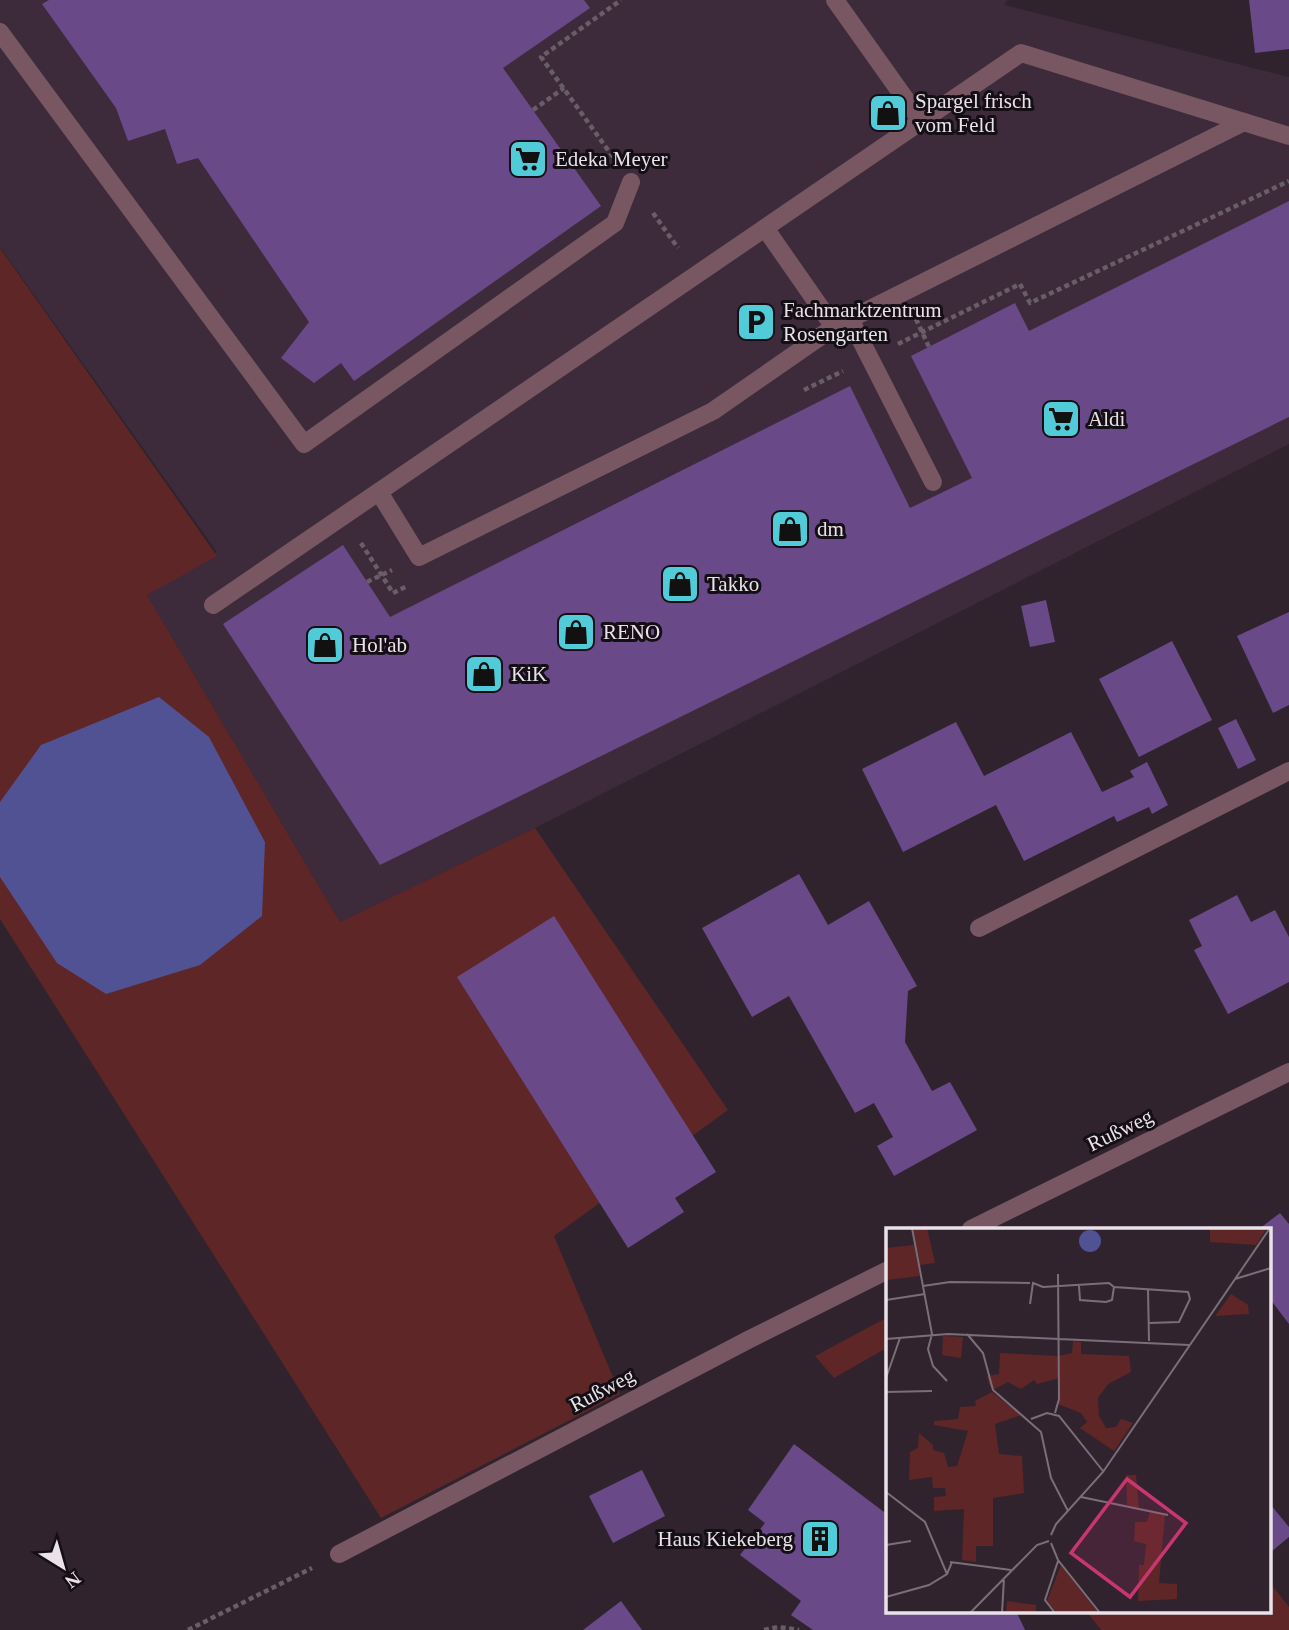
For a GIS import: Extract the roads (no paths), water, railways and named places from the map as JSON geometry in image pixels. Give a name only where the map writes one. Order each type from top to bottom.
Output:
[{"type":"street","points":[[835,0],[921,121]]},
{"type":"street","points":[[0,32],[304,444],[615,223],[631,182]]},
{"type":"street","points":[[213,605],[1021,53],[1289,136]]},
{"type":"street","points":[[379,492],[419,557],[713,411],[842,323],[1244,122]]},
{"type":"street","points":[[765,228],[842,323],[933,482]]},
{"type":"street","points":[[979,928],[1289,771]]},
{"type":"street","name":"Rußweg","points":[[973,1228],[1289,1072]]},
{"type":"street","name":"Rußweg","points":[[339,1554],[736,1346],[886,1271]]},
{"type":"place","name":"Spargel frisch vom Feld","points":[[888,113]]},
{"type":"place","name":"Edeka Meyer","points":[[528,159]]},
{"type":"place","name":"Fachmarktzentrum Rosengarten","points":[[756,322]]},
{"type":"place","name":"Aldi","points":[[1061,419]]},
{"type":"place","name":"dm","points":[[790,529]]},
{"type":"place","name":"Takko","points":[[680,584]]},
{"type":"place","name":"RENO","points":[[576,632]]},
{"type":"place","name":"Hol'ab","points":[[325,645]]},
{"type":"place","name":"KiK","points":[[484,674]]},
{"type":"place","name":"Haus Kiekeberg","points":[[820,1539]]}]
